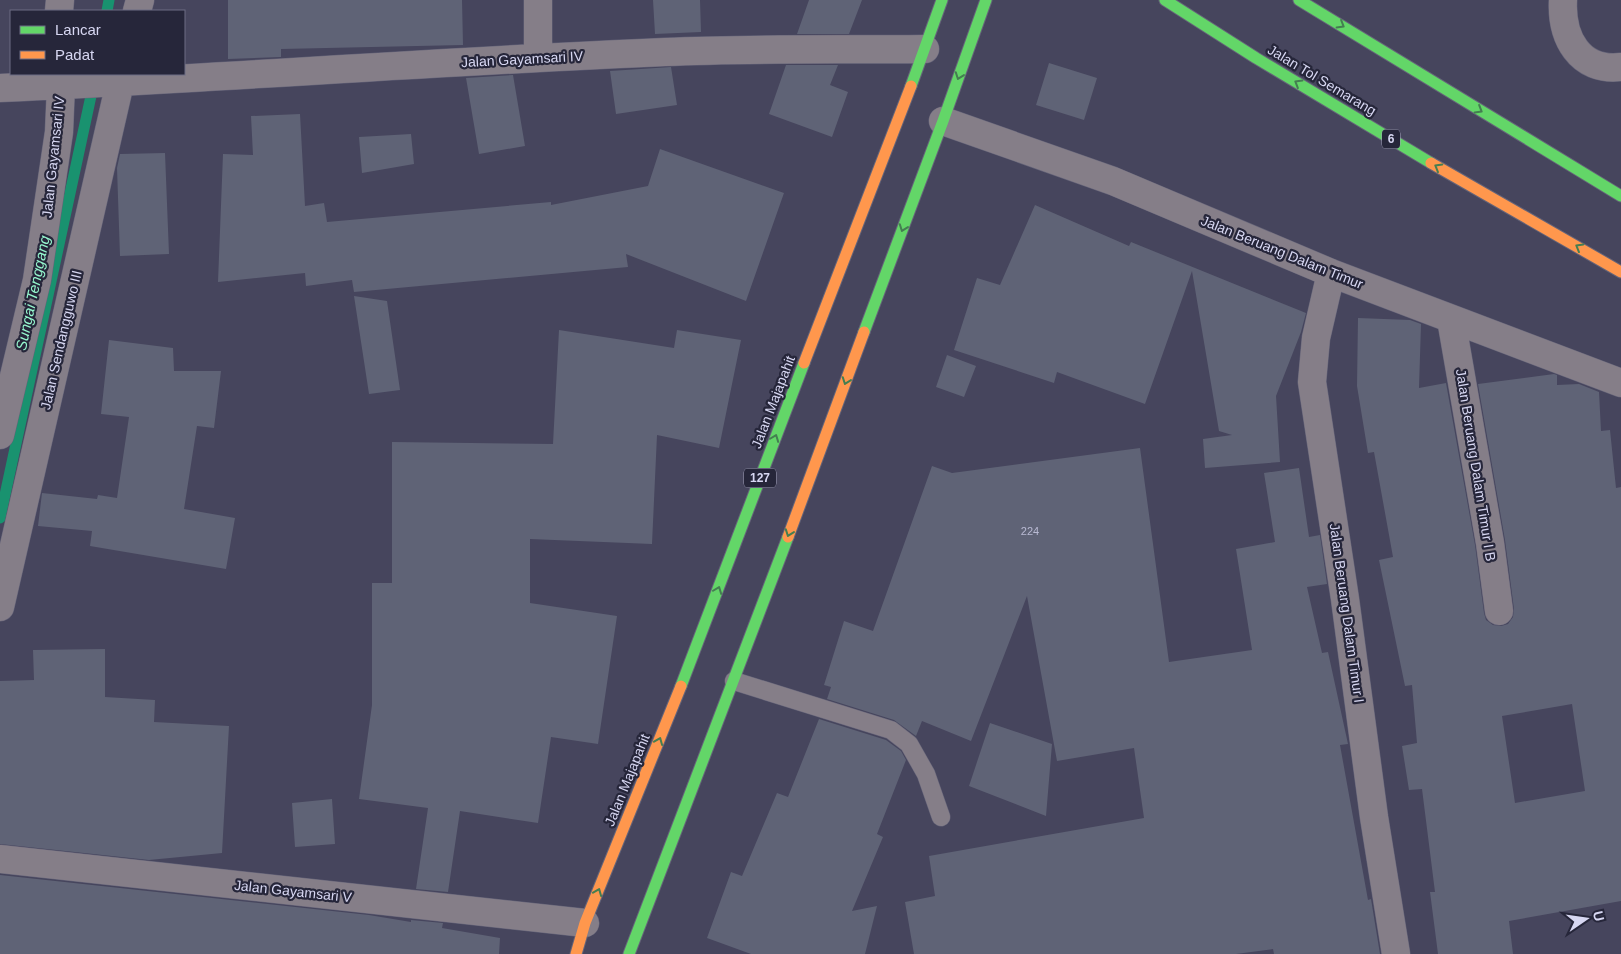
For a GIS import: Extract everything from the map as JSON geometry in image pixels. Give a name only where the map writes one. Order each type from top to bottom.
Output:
[{"type":"main road","name":"Jalan Majapahit","points":[[576,954],[585,923],[692,660],[942,0]]},
{"type":"main road","points":[[629,954],[734,681],[943,121],[986,0]]},
{"type":"main road","name":"Jalan Tol Semarang","points":[[1165,0],[1414,154],[1621,272]]},
{"type":"main road","points":[[1299,0],[1621,196]]},
{"type":"street","points":[[538,0],[538,58]]},
{"type":"street","points":[[1563,0],[1565,29],[1573,48],[1588,61],[1610,68],[1621,67]]},
{"type":"street","name":"Jalan Gayamsari IV","points":[[0,88],[68,81],[668,52],[925,49]]},
{"type":"street","name":"Jalan Sendangguwo III","points":[[0,607],[118,80]]},
{"type":"street","name":"Jalan Gayamsari IV","points":[[0,435],[37,280],[68,81]]},
{"type":"street","name":"Jalan Beruang Dalam Timur","points":[[943,121],[1113,181],[1225,230],[1331,273],[1621,383]]},
{"type":"street","name":"Jalan Beruang Dalam Timur I","points":[[1331,273],[1316,338],[1312,382],[1344,589],[1374,817],[1396,954]]},
{"type":"street","name":"Jalan Beruang Dalam Timur I B","points":[[1451,318],[1490,543],[1499,611]]},
{"type":"street","name":"Jalan Gayamsari V","points":[[0,860],[585,923]]},
{"type":"lane","points":[[734,681],[891,730],[909,744],[918,759],[926,774],[941,817]]},
{"type":"building","points":[[228,0],[462,0],[463,45],[281,49],[281,57],[228,59]]},
{"type":"building","points":[[653,0],[700,0],[701,32],[655,34]]},
{"type":"building","points":[[809,0],[862,0],[849,34],[797,34]]},
{"type":"building","points":[[1049,63],[1097,78],[1084,120],[1036,105]]},
{"type":"building","points":[[786,65],[838,65],[830,85],[848,92],[832,137],[769,114]]},
{"type":"building","points":[[671,67],[677,105],[616,114],[610,71]]},
{"type":"building","points":[[513,75],[525,146],[479,154],[466,78]]},
{"type":"building","points":[[300,114],[305,206],[324,203],[327,222],[551,202],[551,205],[648,186],[660,149],[784,193],[746,301],[626,254],[628,267],[354,292],[352,280],[306,286],[305,273],[218,282],[223,154],[253,155],[251,116]]},
{"type":"building","points":[[411,134],[414,164],[362,173],[359,137]]},
{"type":"building","points":[[165,153],[169,254],[120,256],[117,168],[120,154]]},
{"type":"building","points":[[1035,205],[1129,246],[1131,242],[1306,313],[1301,332],[1276,396],[1280,462],[1205,468],[1203,439],[1232,435],[1219,431],[1192,271],[1145,404],[1057,372],[1054,383],[954,350],[977,278],[1000,285]]},
{"type":"building","points":[[354,296],[387,301],[400,390],[369,394]]},
{"type":"building","points":[[1358,318],[1410,320],[1421,324],[1419,388],[1446,383],[1475,545],[1484,613],[1486,620],[1493,625],[1501,626],[1508,624],[1513,617],[1514,609],[1505,540],[1478,384],[1557,375],[1557,385],[1579,384],[1599,392],[1601,431],[1610,430],[1616,488],[1621,487],[1621,901],[1509,921],[1513,954],[1438,954],[1430,892],[1435,892],[1422,789],[1409,790],[1402,746],[1417,743],[1412,685],[1405,686],[1379,560],[1393,557],[1374,452],[1368,453],[1357,386]],"holes":[[[1572,704],[1585,791],[1515,803],[1502,716]]]},
{"type":"building","points":[[559,330],[674,348],[677,330],[741,340],[719,448],[657,435],[652,544],[530,539],[530,603],[617,616],[598,744],[551,737],[538,823],[460,811],[448,892],[416,889],[428,808],[359,799],[372,705],[372,583],[392,583],[392,442],[553,444]]},
{"type":"building","points":[[109,340],[173,348],[174,371],[221,371],[214,428],[197,426],[184,509],[235,518],[226,569],[90,546],[92,531],[38,526],[42,493],[97,499],[98,495],[117,498],[129,417],[101,414]]},
{"type":"building","points":[[947,355],[976,366],[964,397],[936,387]]},
{"type":"building","points":[[1140,448],[1169,662],[1252,650],[1236,549],[1275,542],[1264,473],[1299,468],[1309,537],[1320,535],[1327,584],[1307,587],[1322,653],[1328,652],[1348,744],[1340,745],[1368,900],[1371,899],[1380,954],[1274,954],[1273,949],[1236,954],[914,954],[905,902],[935,896],[929,856],[1144,818],[1134,748],[1057,761],[1027,596],[971,741],[922,721],[916,736],[894,720],[827,699],[831,687],[824,685],[844,621],[873,631],[932,466],[952,473]]},
{"type":"building","points":[[105,649],[105,697],[155,700],[154,722],[229,726],[222,853],[149,860],[0,844],[0,681],[34,680],[33,650]]},
{"type":"building","points":[[819,719],[886,740],[901,751],[906,760],[877,834],[883,837],[852,911],[877,906],[865,954],[751,954],[707,938],[731,872],[742,876],[777,793],[788,797]]},
{"type":"building","points":[[990,723],[1052,744],[1046,816],[969,786]]},
{"type":"building","points":[[332,799],[335,844],[295,847],[292,803]]},
{"type":"building","points":[[0,875],[369,915],[411,922],[411,920],[443,923],[442,928],[500,938],[499,954],[0,954]]},
{"type":"waterway","name":"Sungai Tenggang","points":[[107,10],[109,0]]},
{"type":"waterway","name":"Sungai Tenggang","points":[[0,518],[94,82]]},
{"type":"traffic: fast","points":[[911,86],[942,0]]},
{"type":"traffic: fast","points":[[864,332],[986,0]]},
{"type":"traffic: fast","points":[[1165,0],[1256,58],[1431,163]]},
{"type":"traffic: fast","points":[[1299,0],[1621,196]]},
{"type":"traffic: fast","points":[[681,686],[804,363]]},
{"type":"traffic: fast","points":[[629,954],[788,537]]},
{"type":"traffic: slow","points":[[804,363],[911,86]]},
{"type":"traffic: slow","points":[[1431,163],[1621,272]]},
{"type":"traffic: slow","points":[[788,537],[864,332]]},
{"type":"traffic: slow","points":[[576,954],[585,923],[681,686]]}]
